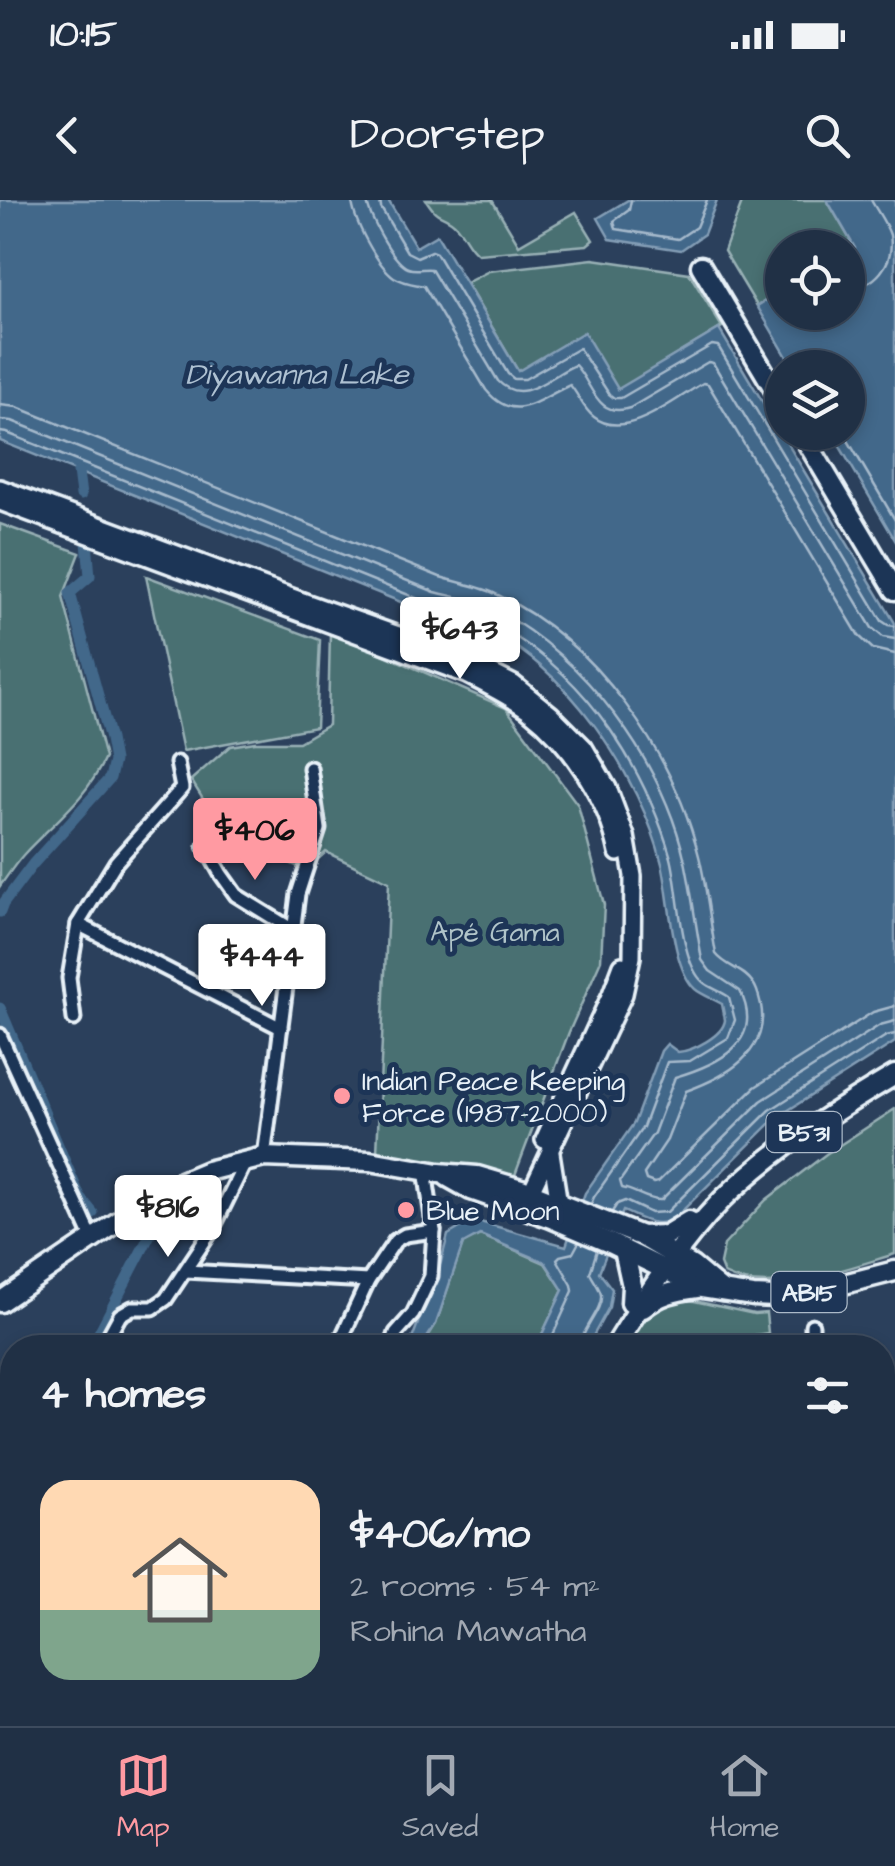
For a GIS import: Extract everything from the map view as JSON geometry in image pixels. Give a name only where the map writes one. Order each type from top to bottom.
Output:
[{"type":"main road","points":[[765,353],[706,263],[765,371]]},
{"type":"main road","points":[[812,450],[895,590]]},
{"type":"main road","points":[[825,450],[895,568]]},
{"type":"main road","points":[[0,488],[458,656],[514,684],[584,746],[608,788],[626,836],[632,876],[632,957],[624,994],[570,1113],[522,1199]]},
{"type":"main road","points":[[0,502],[467,675],[530,712],[551,730],[583,769],[615,837],[624,881],[624,962],[522,1199]]},
{"type":"main road","name":"B531","points":[[664,1259],[722,1200],[793,1139],[895,1074]]},
{"type":"main road","points":[[550,1150],[560,1209]]},
{"type":"main road","points":[[0,1302],[169,1187],[207,1171],[255,1159],[370,1161],[477,1176],[522,1199],[560,1209],[664,1259]]},
{"type":"main road","name":"B531","points":[[641,1236],[666,1235],[722,1200]]},
{"type":"main road","name":"B531","points":[[664,1259],[689,1221]]},
{"type":"main road","points":[[620,1241],[641,1236],[664,1259]]},
{"type":"main road","points":[[620,1241],[632,1286],[633,1310]]},
{"type":"main road","points":[[619,1335],[664,1259]]},
{"type":"main road","name":"AB15","points":[[664,1259],[702,1288],[775,1298],[895,1271]]},
{"type":"main road","name":"AB15","points":[[664,1259],[722,1291]]},
{"type":"main road","points":[[633,1310],[674,1291],[702,1288]]},
{"type":"street","points":[[74,1019],[69,978],[78,924],[116,862],[182,788],[177,763]]},
{"type":"street","points":[[109,1335],[120,1314],[132,1308],[153,1308],[166,1299],[255,1159],[281,1028],[298,894],[319,829],[310,768]]},
{"type":"street","points":[[205,846],[236,895],[294,930]]},
{"type":"street","points":[[78,924],[281,1028]]},
{"type":"street","points":[[0,1035],[92,1238]]},
{"type":"street","points":[[395,1335],[413,1314],[431,1276],[432,1171]]},
{"type":"street","points":[[343,1335],[368,1282],[395,1240],[434,1230]]},
{"type":"street","points":[[186,1271],[368,1282]]},
{"type":"street","points":[[812,1325],[812,1335]]},
{"type":"green space","points":[[426,200],[492,200],[519,245],[576,212],[593,240],[587,245],[478,254],[455,224]]},
{"type":"green space","points":[[743,200],[827,200],[844,230],[765,230],[765,301],[757,306],[724,251]]},
{"type":"green space","points":[[593,259],[689,273],[722,327],[618,390],[518,371],[466,283],[489,271]]},
{"type":"green space","points":[[0,524],[80,553],[63,597],[105,758],[79,798],[24,854],[0,886]]},
{"type":"green space","points":[[146,576],[320,640],[316,727],[183,751]]},
{"type":"green space","name":"Apé Gama","points":[[330,631],[506,708],[578,805],[604,905],[601,960],[569,1032],[512,1183],[377,1153],[389,882],[326,852],[306,870],[243,848],[214,817],[191,780],[230,746],[299,742],[328,725]]},
{"type":"green space","points":[[895,1109],[895,1254],[785,1282],[742,1281],[724,1274],[720,1264],[724,1245],[766,1200],[826,1154]]},
{"type":"green space","points":[[480,1235],[545,1263],[563,1290],[542,1335],[429,1335],[463,1243]]},
{"type":"green space","points":[[685,1299],[754,1314],[766,1313],[768,1333],[635,1335],[649,1313]]},
{"type":"water","name":"Diyawanna Lake","points":[[0,200],[388,200],[416,247],[437,235],[518,371],[584,332],[618,389],[719,329],[765,406],[765,450],[791,450],[895,623],[895,1042],[776,1118],[673,1220],[653,1223],[623,1211],[599,1272],[612,1289],[609,1307],[594,1335],[542,1335],[563,1290],[545,1262],[480,1235],[463,1244],[429,1335],[414,1335],[448,1235],[473,1220],[566,1246],[585,1193],[634,1123],[661,1051],[667,1044],[678,1052],[691,1049],[713,1037],[725,1020],[722,1004],[695,989],[687,979],[672,930],[662,864],[652,831],[618,760],[595,726],[569,694],[511,644],[480,628],[428,613],[0,441]]},
{"type":"water","points":[[628,200],[717,200],[704,234],[681,250],[610,239],[598,218]]},
{"type":"water","points":[[827,200],[895,200],[895,540],[842,450],[865,450],[865,350],[783,350],[771,330],[865,330],[865,230],[844,230]]},
{"type":"water","points":[[765,301],[765,320],[757,306]]},
{"type":"waterway","points":[[78,472],[81,495]]},
{"type":"waterway","points":[[0,912],[33,864],[110,778],[114,761],[70,593],[90,576],[87,542]]},
{"type":"waterway","points":[[0,1008],[80,1197],[93,1213]]},
{"type":"waterway","points":[[98,1335],[151,1233],[143,1223]]},
{"type":"place","name":"Indian Peace Keeping Force (1987-2000)","points":[[342,1096]]},
{"type":"place","name":"Blue Moon","points":[[406,1210]]}]
